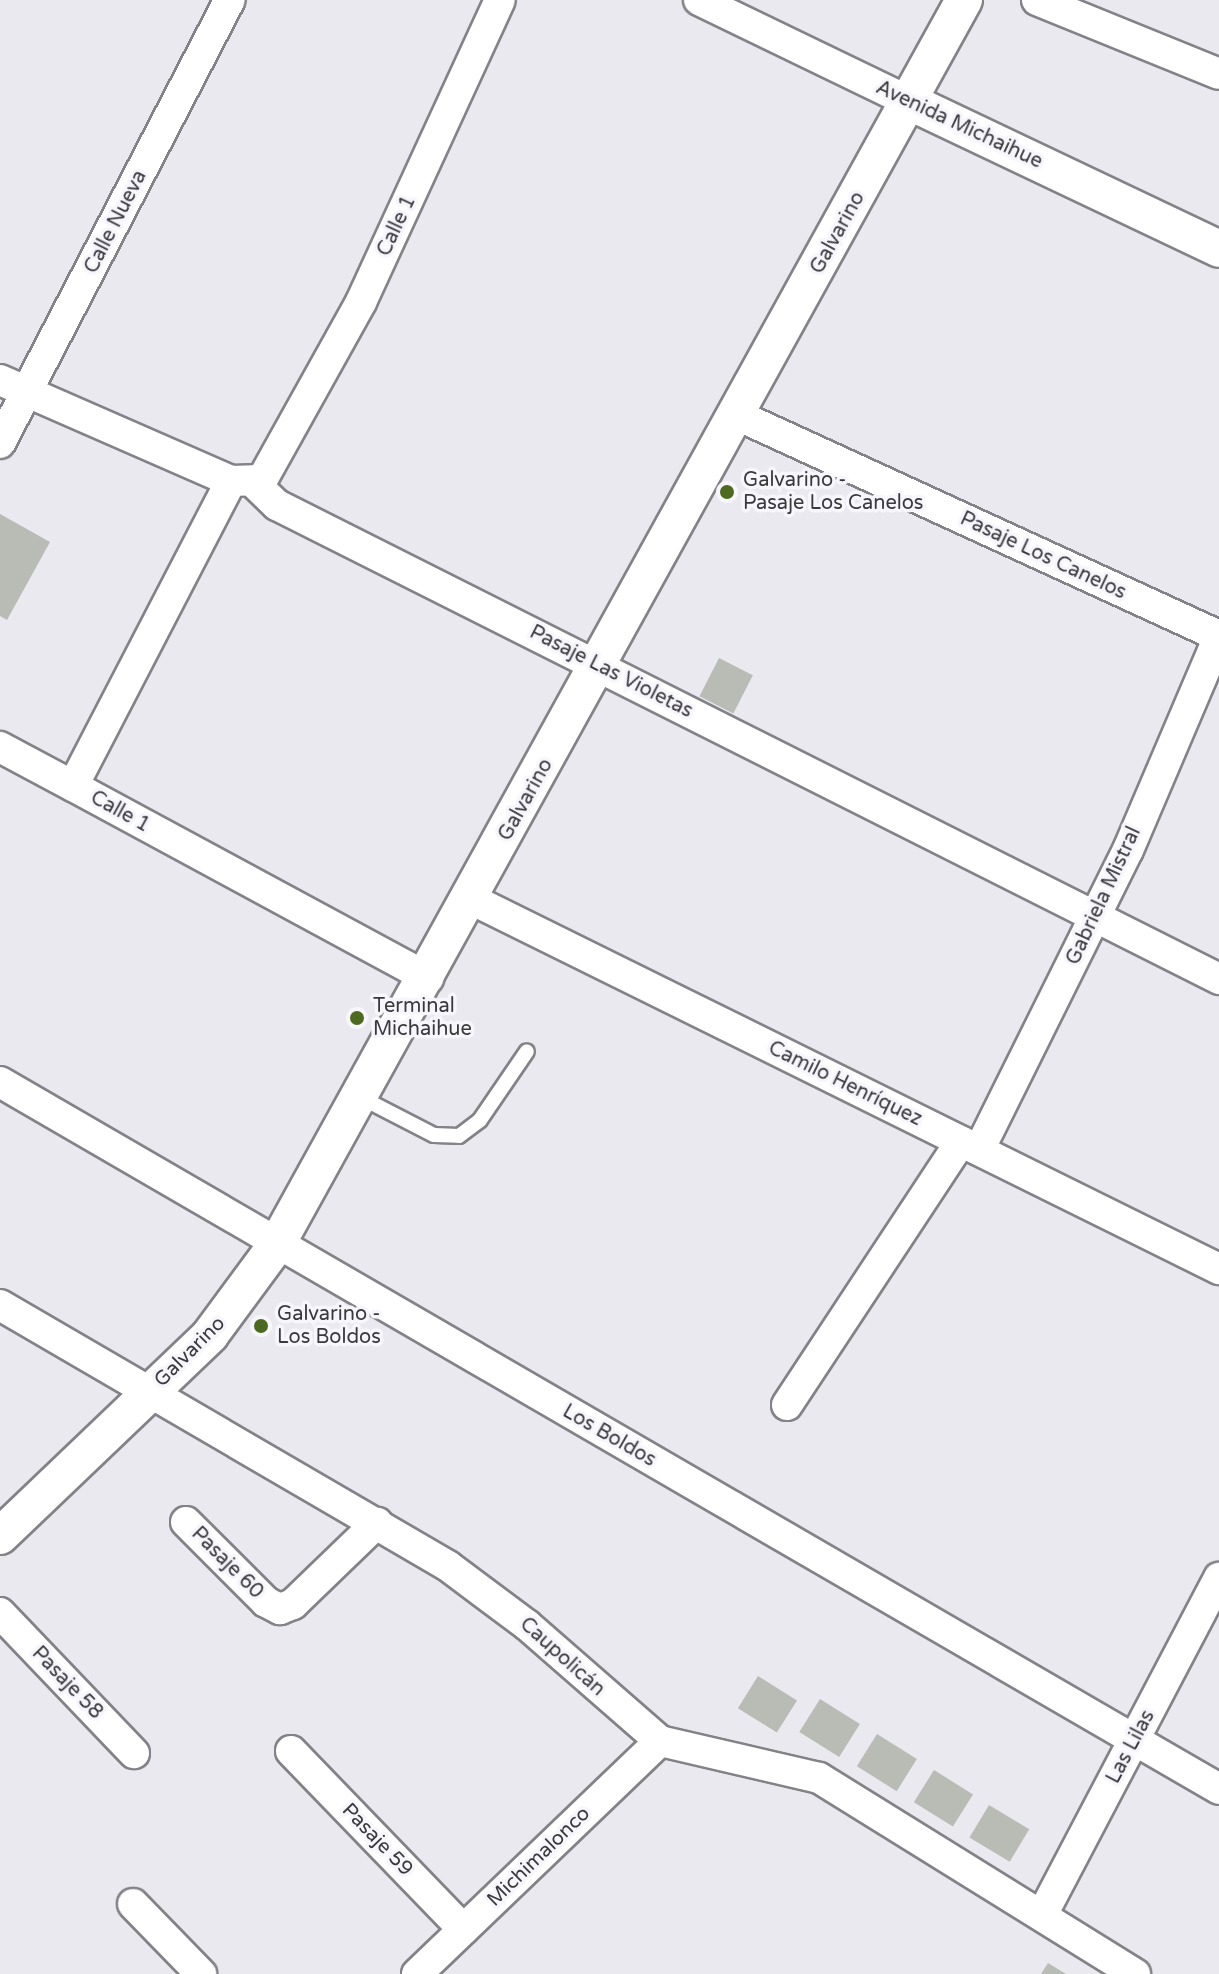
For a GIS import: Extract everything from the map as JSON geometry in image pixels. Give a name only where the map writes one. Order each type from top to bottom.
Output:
[{"type":"street","name":"Calle Nueva","points":[[0,443],[230,0]]},
{"type":"street","name":"Calle 1","points":[[428,978],[73,786],[243,482],[272,468],[361,302],[500,0]]},
{"type":"street","name":"Avenida Michaihue","points":[[699,0],[1219,249]]},
{"type":"street","name":"Galvarino","points":[[0,1536],[230,1312],[277,1244],[428,978],[964,0]]},
{"type":"street","points":[[1037,0],[1219,74]]},
{"type":"street","name":"Pasaje Las Violetas","points":[[0,380],[243,482],[277,505],[1219,979]]},
{"type":"street","name":"Pasaje Los Canelos","points":[[737,415],[1219,637]]},
{"type":"street","name":"Gabriela Mistral","points":[[787,1405],[970,1146],[1096,917],[1219,637]]},
{"type":"street","points":[[0,747],[73,786]]},
{"type":"street","name":"Camilo Henríquez","points":[[471,899],[1219,1269]]},
{"type":"street","name":"Los Boldos","points":[[0,1082],[1219,1789]]},
{"type":"street","name":"Caupolicán","points":[[0,1305],[377,1523],[516,1616],[660,1741],[819,1778],[1135,1974]]},
{"type":"street","name":"Pasaje 60","points":[[186,1522],[266,1602],[280,1609],[293,1604],[377,1523]]},
{"type":"street","name":"Las Lilas","points":[[1042,1915],[1219,1578]]},
{"type":"street","name":"Pasaje 58","points":[[0,1613],[134,1753]]},
{"type":"street","name":"Michimalonco","points":[[417,1974],[660,1741]]},
{"type":"street","name":"Pasaje 59","points":[[291,1751],[463,1929]]},
{"type":"street","points":[[133,1904],[201,1974]]},
{"type":"lane","points":[[360,1097],[434,1135],[459,1136],[480,1120],[527,1051]]},
{"type":"building","points":[[0,514],[50,542],[7,620],[0,616]]},
{"type":"building","points":[[719,658],[753,675],[733,714],[699,696]]},
{"type":"building","points":[[758,1676],[797,1700],[777,1733],[738,1708]]},
{"type":"building","points":[[820,1699],[860,1724],[839,1757],[799,1732]]},
{"type":"building","points":[[877,1734],[917,1759],[897,1791],[857,1766]]},
{"type":"building","points":[[934,1770],[973,1794],[953,1827],[914,1802]]},
{"type":"building","points":[[989,1805],[1029,1829],[1010,1862],[969,1838]]},
{"type":"building","points":[[1048,1963],[1066,1974],[1041,1974]]},
{"type":"place","name":"Galvarino - Pasaje Los Canelos","points":[[727,492]]},
{"type":"place","name":"Terminal Michaihue","points":[[357,1018]]},
{"type":"place","name":"Galvarino - Los Boldos","points":[[261,1326]]}]
